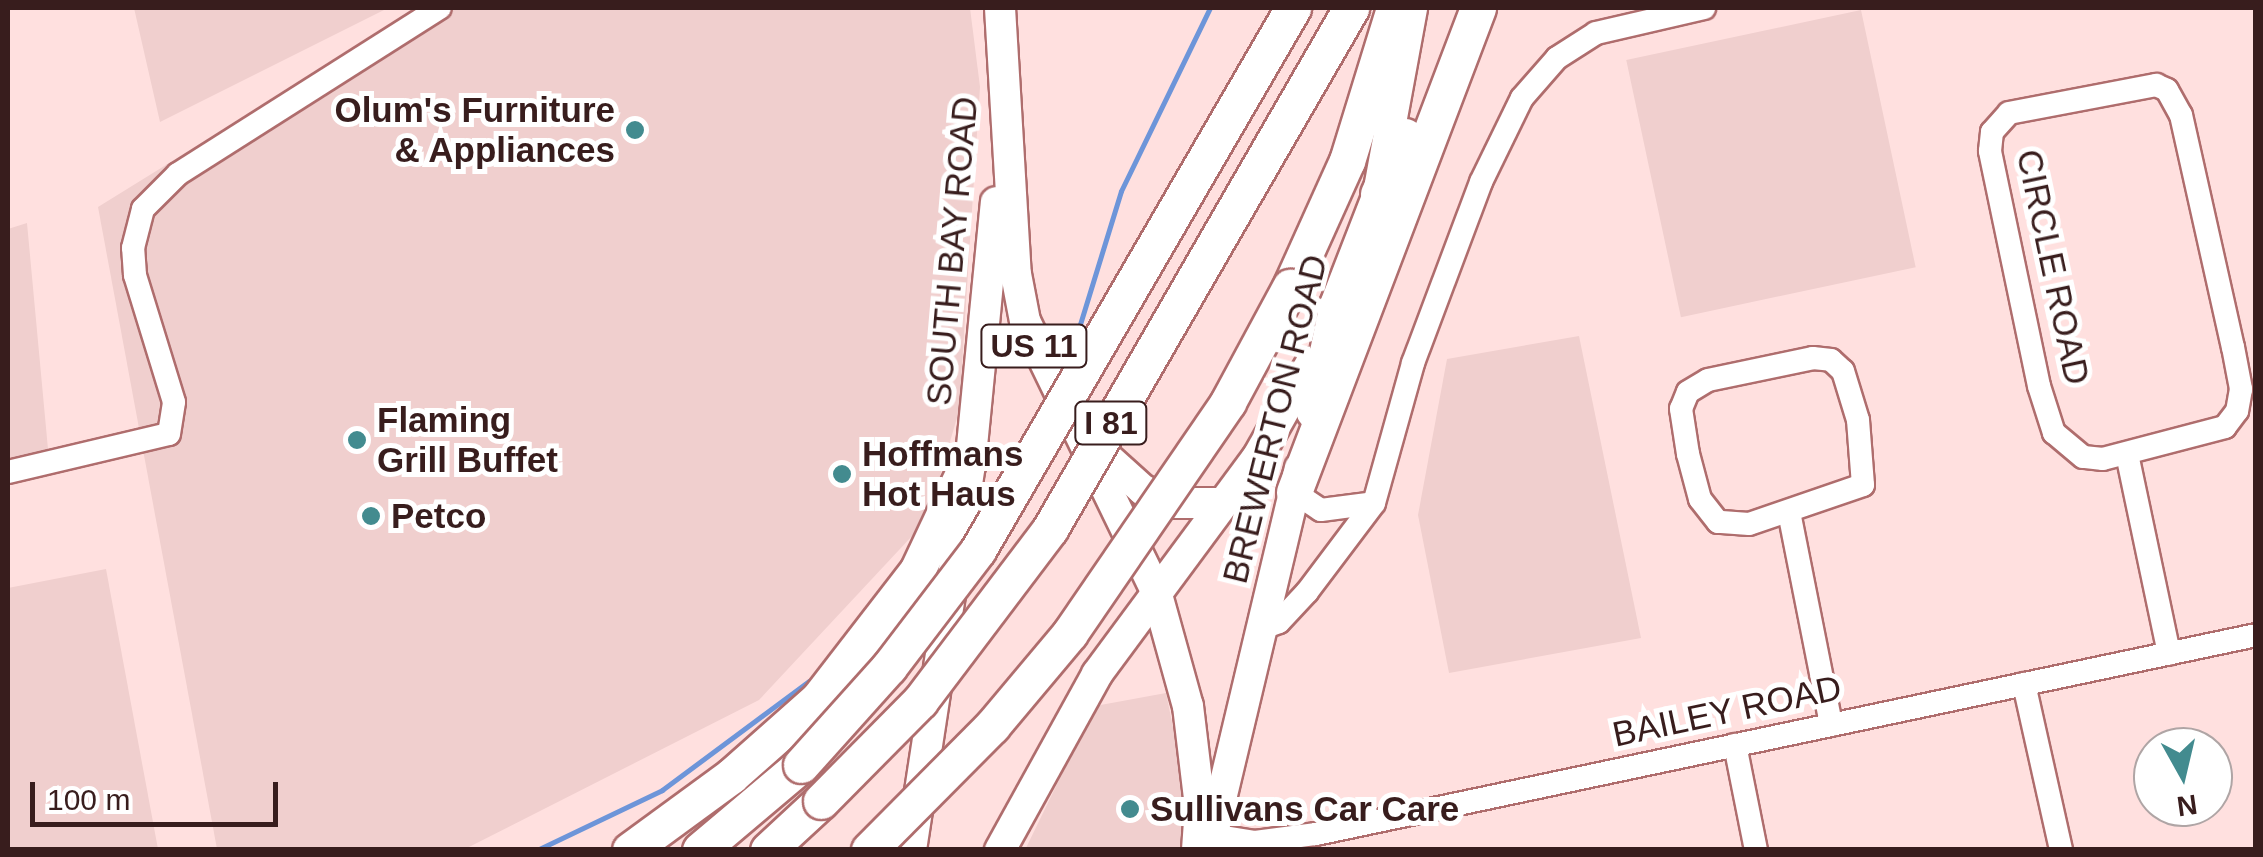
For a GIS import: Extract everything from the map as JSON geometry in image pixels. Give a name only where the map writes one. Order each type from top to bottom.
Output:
[{"type":"highway","name":"I 81","points":[[700,850],[801,765],[889,666],[978,550],[1293,8]]},
{"type":"highway","name":"I 81","points":[[768,850],[920,700],[1040,544],[1351,8]]},
{"type":"highway","points":[[869,850],[992,726],[1070,634],[1228,402],[1290,287],[1346,161],[1394,8]]},
{"type":"highway","points":[[1378,194],[1466,8]]},
{"type":"highway","points":[[1294,492],[1478,8]]},
{"type":"highway","points":[[630,850],[731,776],[818,699],[917,571],[971,456]]},
{"type":"main road","name":"US 11","points":[[1000,8],[1016,274],[1025,321],[1156,590],[1188,706],[1205,835]]},
{"type":"main road","name":"BREWERTON ROAD","points":[[1205,835],[1294,492],[1335,305],[1378,194],[1412,8]]},
{"type":"main road","name":"SOUTH BAY ROAD","points":[[911,850],[971,456],[1005,74]]},
{"type":"main road","points":[[1000,850],[1054,744],[1156,590],[1223,503],[1306,378],[1335,305]]},
{"type":"main road","points":[[1077,430],[1143,490],[1172,503],[1223,503]]},
{"type":"main road","points":[[916,818],[939,850]]},
{"type":"street","points":[[8,472],[170,434],[174,402],[135,275],[134,238],[144,209],[178,174],[440,8]]},
{"type":"street","points":[[1260,629],[1279,622],[1307,592],[1352,541],[1374,504],[1414,364],[1481,182],[1522,98],[1556,58],[1596,33],[1704,8]]},
{"type":"street","name":"CIRCLE ROAD","points":[[2156,86],[2166,90],[2181,115],[2241,389],[2235,416],[2225,427],[2128,454],[2083,457],[2054,433],[1990,151],[1992,132],[2010,113],[2156,86]]},
{"type":"street","points":[[1831,360],[1842,372],[1858,420],[1864,485],[1790,512],[1730,526],[1709,515],[1688,454],[1681,409],[1688,392],[1708,380],[1831,360]]},
{"type":"street","points":[[2128,454],[2169,654]]},
{"type":"street","points":[[1294,492],[1321,510],[1374,504]]},
{"type":"street","points":[[1790,512],[1831,725]]},
{"type":"street","name":"BAILEY ROAD","points":[[1205,835],[1255,842],[1316,834],[2256,636]]},
{"type":"street","points":[[2024,684],[2061,850]]},
{"type":"street","points":[[1734,745],[1756,850]]},
{"type":"shaded area","points":[[134,8],[388,8],[160,122]]},
{"type":"shaded area","points":[[420,8],[970,8],[980,87],[959,411],[927,520],[759,700],[465,849],[217,849],[98,207]]},
{"type":"shaded area","points":[[1861,10],[1916,267],[1681,317],[1626,60]]},
{"type":"shaded area","points":[[27,223],[48,449],[8,458],[8,229]]},
{"type":"shaded area","points":[[1579,336],[1641,638],[1449,673],[1418,515],[1447,359]]},
{"type":"shaded area","points":[[106,569],[158,849],[8,849],[8,588]]},
{"type":"shaded area","points":[[1166,693],[1182,771],[1183,849],[1025,850],[1095,706]]},
{"type":"waterway","points":[[1073,347],[1121,191],[1210,8]]},
{"type":"waterway","points":[[537,850],[662,790],[809,681]]},
{"type":"place","name":"Olum's Furniture & Appliances","points":[[635,130]]},
{"type":"place","name":"Flaming Grill Buffet","points":[[357,440]]},
{"type":"place","name":"Hoffmans Hot Haus","points":[[842,474]]},
{"type":"place","name":"Petco","points":[[371,516]]},
{"type":"place","name":"Sullivans Car Care","points":[[1130,809]]}]
